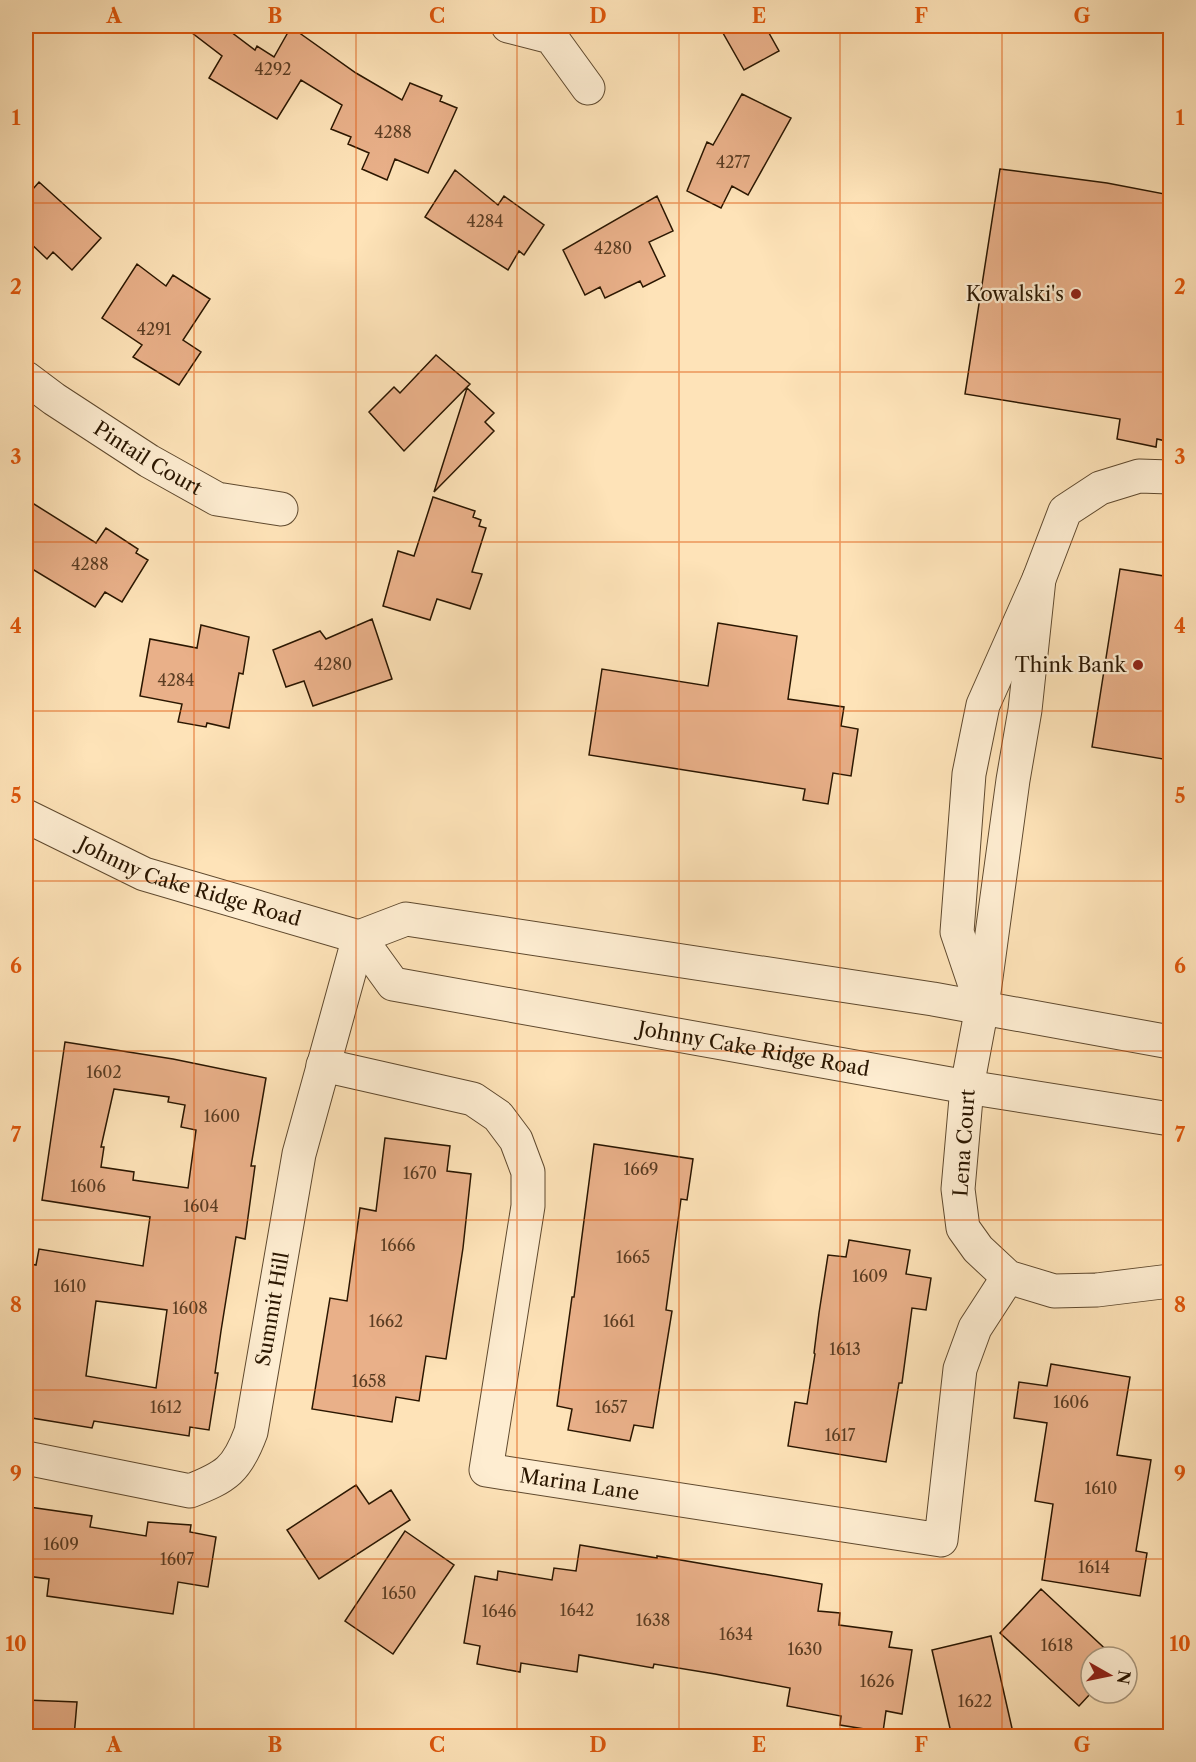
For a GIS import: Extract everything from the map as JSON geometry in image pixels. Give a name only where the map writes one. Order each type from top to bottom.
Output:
[{"type":"street","points":[[508,26],[550,37],[588,88]]},
{"type":"street","name":"Pintail Court","points":[[26,378],[148,461],[217,499],[281,509]]},
{"type":"street","points":[[982,1007],[957,932],[969,774],[983,705],[1039,579],[1065,511],[1100,488],[1139,476],[1170,477]]},
{"type":"street","name":"Lena Court","points":[[1039,579],[1025,710],[1011,791],[982,1007],[967,1087],[958,1189],[963,1228],[978,1249],[1008,1277],[1054,1291],[1097,1290],[1170,1281]]},
{"type":"street","name":"Johnny Cake Ridge Road","points":[[26,816],[144,874],[359,937],[393,984],[967,1087],[1170,1119]]},
{"type":"street","points":[[359,937],[406,919],[982,1007],[1170,1042]]},
{"type":"street","name":"Summit Hill","points":[[26,1458],[190,1491],[213,1482],[231,1471],[244,1453],[251,1432],[299,1154],[359,937]]},
{"type":"street","name":"Marina Lane","points":[[323,1065],[473,1099],[498,1116],[516,1140],[528,1172],[528,1206],[486,1470],[941,1540],[960,1369],[975,1328],[1008,1277]]},
{"type":"building","points":[[183,26],[223,26],[255,50],[257,46],[274,57],[291,27],[356,73],[402,100],[410,83],[442,96],[440,101],[457,108],[428,173],[395,159],[387,180],[362,169],[369,153],[348,144],[351,137],[331,129],[342,105],[301,80],[277,119],[209,78],[222,56]]},
{"type":"building","points":[[719,26],[765,26],[779,51],[744,70]]},
{"type":"building","points":[[742,94],[791,118],[748,195],[732,186],[721,208],[687,191],[707,142],[713,145]]},
{"type":"building","name":"Kowalski's","points":[[1000,169],[1107,183],[1170,195],[1170,442],[1157,439],[1156,447],[1117,439],[1120,419],[965,394]]},
{"type":"building","points":[[455,170],[498,205],[504,196],[544,225],[524,255],[519,251],[508,270],[425,217]]},
{"type":"building","points":[[39,182],[101,238],[72,270],[53,252],[47,259],[26,239],[26,197]]},
{"type":"building","points":[[657,196],[673,231],[649,242],[665,276],[643,287],[640,281],[605,298],[600,287],[585,295],[563,250]]},
{"type":"building","points":[[137,264],[166,286],[173,275],[210,299],[183,340],[201,352],[179,385],[133,357],[142,345],[102,318]]},
{"type":"building","points":[[436,355],[470,384],[404,451],[369,412],[394,387],[400,393]]},
{"type":"building","points":[[467,388],[494,413],[485,422],[494,431],[434,492]]},
{"type":"building","points":[[433,497],[475,511],[473,517],[481,520],[479,526],[486,528],[472,572],[482,574],[470,609],[437,599],[430,620],[383,606],[398,551],[414,556]]},
{"type":"building","points":[[26,499],[96,543],[106,528],[138,549],[136,553],[148,560],[122,602],[105,592],[95,607],[34,570],[26,570]]},
{"type":"building","name":"Think Bank","points":[[1120,569],[1170,577],[1170,741],[1166,740],[1163,759],[1092,747]]},
{"type":"building","points":[[372,619],[392,679],[313,706],[304,681],[286,687],[273,650],[320,631],[326,639]]},
{"type":"building","points":[[718,623],[797,636],[788,699],[844,707],[841,726],[858,729],[851,776],[833,773],[828,804],[803,800],[805,789],[589,755],[602,669],[708,686]]},
{"type":"building","points":[[201,625],[249,637],[243,674],[239,673],[229,728],[207,723],[206,727],[178,722],[182,704],[140,696],[150,639],[197,648]]},
{"type":"building","points":[[65,1042],[173,1059],[266,1078],[251,1166],[255,1166],[245,1239],[236,1237],[215,1373],[218,1373],[209,1430],[190,1427],[189,1436],[94,1421],[92,1428],[26,1417],[26,1263],[36,1265],[39,1249],[143,1266],[150,1217],[42,1200]],"holes":[[[114,1089],[169,1097],[168,1102],[185,1105],[181,1127],[196,1130],[188,1188],[133,1180],[134,1172],[101,1167],[104,1147],[101,1147]],[[96,1301],[167,1310],[156,1388],[86,1376]]]},
{"type":"building","points":[[385,1138],[450,1146],[447,1171],[471,1174],[463,1248],[446,1359],[426,1356],[419,1401],[396,1397],[392,1422],[312,1409],[330,1298],[347,1301],[360,1208],[376,1211]]},
{"type":"building","points":[[594,1144],[693,1159],[687,1200],[681,1199],[666,1310],[672,1311],[653,1428],[634,1425],[630,1441],[568,1430],[572,1409],[557,1406]]},
{"type":"building","points":[[849,1240],[910,1250],[906,1274],[931,1278],[926,1310],[912,1308],[902,1383],[899,1383],[886,1462],[788,1446],[795,1402],[807,1404],[828,1255],[846,1257]]},
{"type":"building","points":[[1051,1364],[1130,1377],[1117,1455],[1151,1460],[1136,1551],[1147,1553],[1140,1596],[1042,1580],[1053,1504],[1035,1501],[1047,1423],[1014,1418],[1019,1382],[1047,1386]]},
{"type":"building","points":[[356,1485],[369,1504],[391,1490],[410,1520],[319,1579],[287,1530]]},
{"type":"building","points":[[29,1507],[92,1516],[90,1527],[146,1536],[148,1522],[191,1525],[190,1532],[216,1537],[208,1587],[178,1582],[173,1614],[47,1596],[49,1579],[27,1576],[29,1559],[26,1559],[26,1530]]},
{"type":"building","points":[[405,1531],[454,1565],[393,1654],[345,1621]]},
{"type":"building","points":[[580,1545],[822,1584],[818,1611],[840,1613],[839,1625],[892,1632],[889,1647],[912,1650],[902,1714],[886,1711],[883,1732],[840,1725],[841,1716],[787,1706],[790,1688],[654,1664],[653,1668],[579,1655],[577,1672],[521,1663],[520,1672],[477,1664],[480,1646],[464,1643],[475,1576],[497,1580],[498,1571],[552,1580],[554,1568],[576,1571]]},
{"type":"building","points":[[1041,1589],[1101,1645],[1079,1645],[1080,1705],[1079,1706],[1000,1633]]},
{"type":"building","points":[[991,1636],[1014,1737],[952,1737],[932,1650]]},
{"type":"building","points":[[26,1700],[77,1702],[74,1737],[26,1737]]},
{"type":"place","name":"Kowalski's","points":[[1076,294]]},
{"type":"place","name":"Think Bank","points":[[1138,665]]}]
